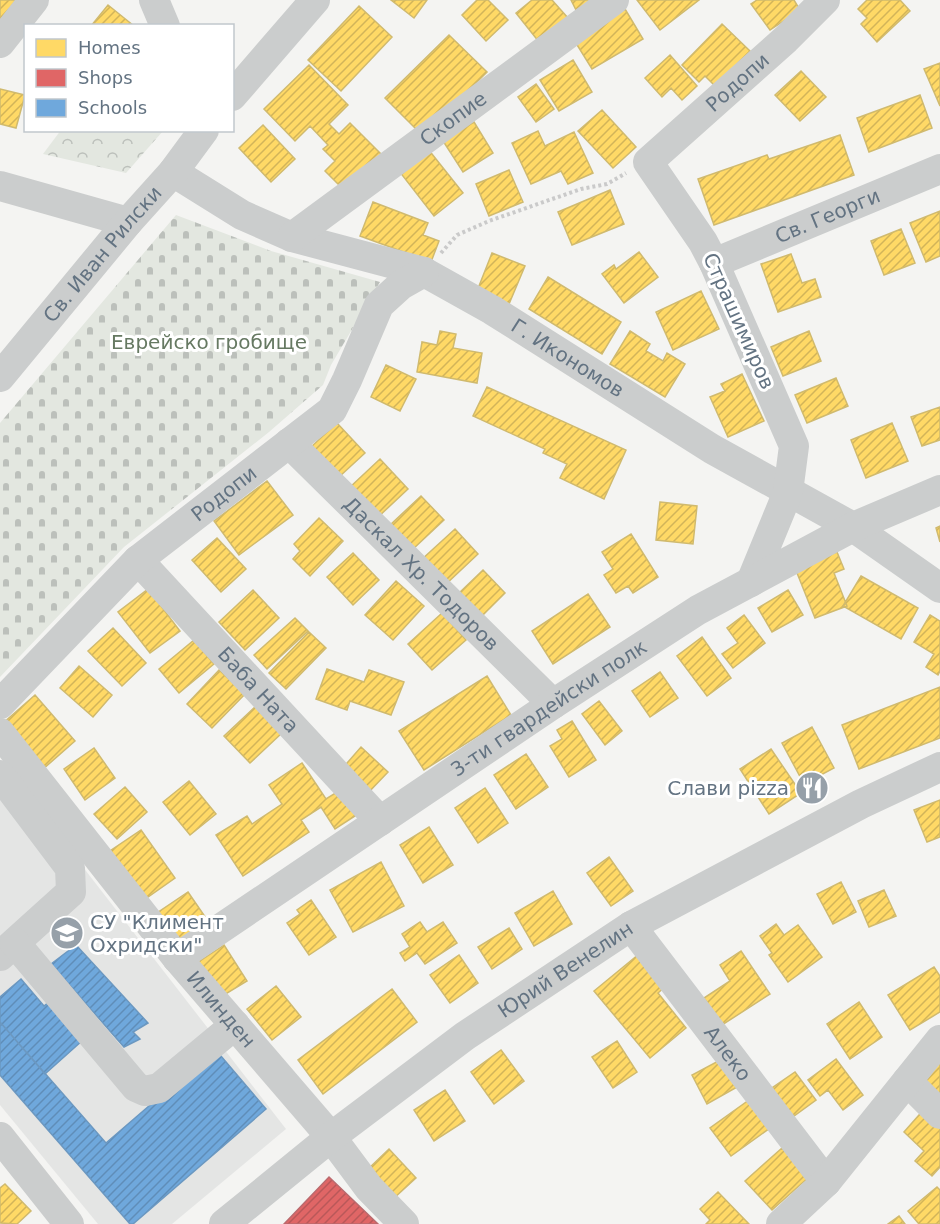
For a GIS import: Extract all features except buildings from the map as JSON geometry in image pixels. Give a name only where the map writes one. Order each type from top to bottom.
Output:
[{"type":"street","points":[[0,43],[34,0]]},
{"type":"street","points":[[154,0],[164,24]]},
{"type":"street","points":[[234,94],[315,0]]},
{"type":"street","name":"Скопие","points":[[292,237],[614,0]]},
{"type":"street","name":"Родопи","points":[[648,162],[786,39],[825,0]]},
{"type":"street","name":"Св. Иван Рилски","points":[[0,377],[128,222],[173,172],[203,132]]},
{"type":"street","name":"Страшимиров","points":[[648,162],[703,242],[714,263],[794,446],[788,492],[751,582]]},
{"type":"street","name":"Св. Георги","points":[[714,263],[940,169]]},
{"type":"street","name":"Г. Икономов","points":[[173,172],[242,215],[292,237],[424,272],[492,310],[712,449],[853,527],[940,588]]},
{"type":"street","points":[[0,186],[128,222]]},
{"type":"street","name":"Родопи","points":[[0,704],[138,560],[332,410],[379,305],[400,285],[424,272]]},
{"type":"street","name":"Даскал Хр. Тодоров","points":[[289,443],[553,704]]},
{"type":"street","name":"3-ти гвардейски полк","points":[[177,958],[553,704],[698,610],[853,527],[940,490]]},
{"type":"street","name":"Баба Ната","points":[[138,560],[380,821]]},
{"type":"street","name":"Илинден","points":[[0,734],[177,958],[331,1137],[369,1188],[404,1224]]},
{"type":"street","name":"Юрий Венелин","points":[[224,1224],[331,1137],[465,1036],[631,926],[861,804],[940,767]]},
{"type":"street","points":[[0,775],[70,868],[71,881],[71,891],[7,949],[136,1087],[145,1091],[159,1088],[235,1025]]},
{"type":"street","name":"Алеко","points":[[631,926],[826,1182]]},
{"type":"street","points":[[781,1224],[826,1182],[940,1040]]},
{"type":"street","points":[[907,1081],[940,1114]]},
{"type":"street","points":[[0,1137],[69,1224]]},
{"type":"path","points":[[424,272],[457,235],[529,206],[581,189],[607,184],[648,162]]},
{"type":"shaded area","name":"СУ \"Климент Охридски\"","points":[[0,760],[286,1129],[172,1224],[98,1224],[0,1105]]},
{"type":"green space","points":[[60,132],[162,132],[126,173],[43,154]]},
{"type":"green space","name":"Еврейско гробище","points":[[176,215],[271,251],[380,282],[331,365],[323,385],[269,432],[124,547],[0,677],[0,423]]},
{"type":"place","name":"Слави pizza","points":[[812,788]]},
{"type":"place","name":"СУ \"Климент Охридски\"","points":[[67,933]]}]
